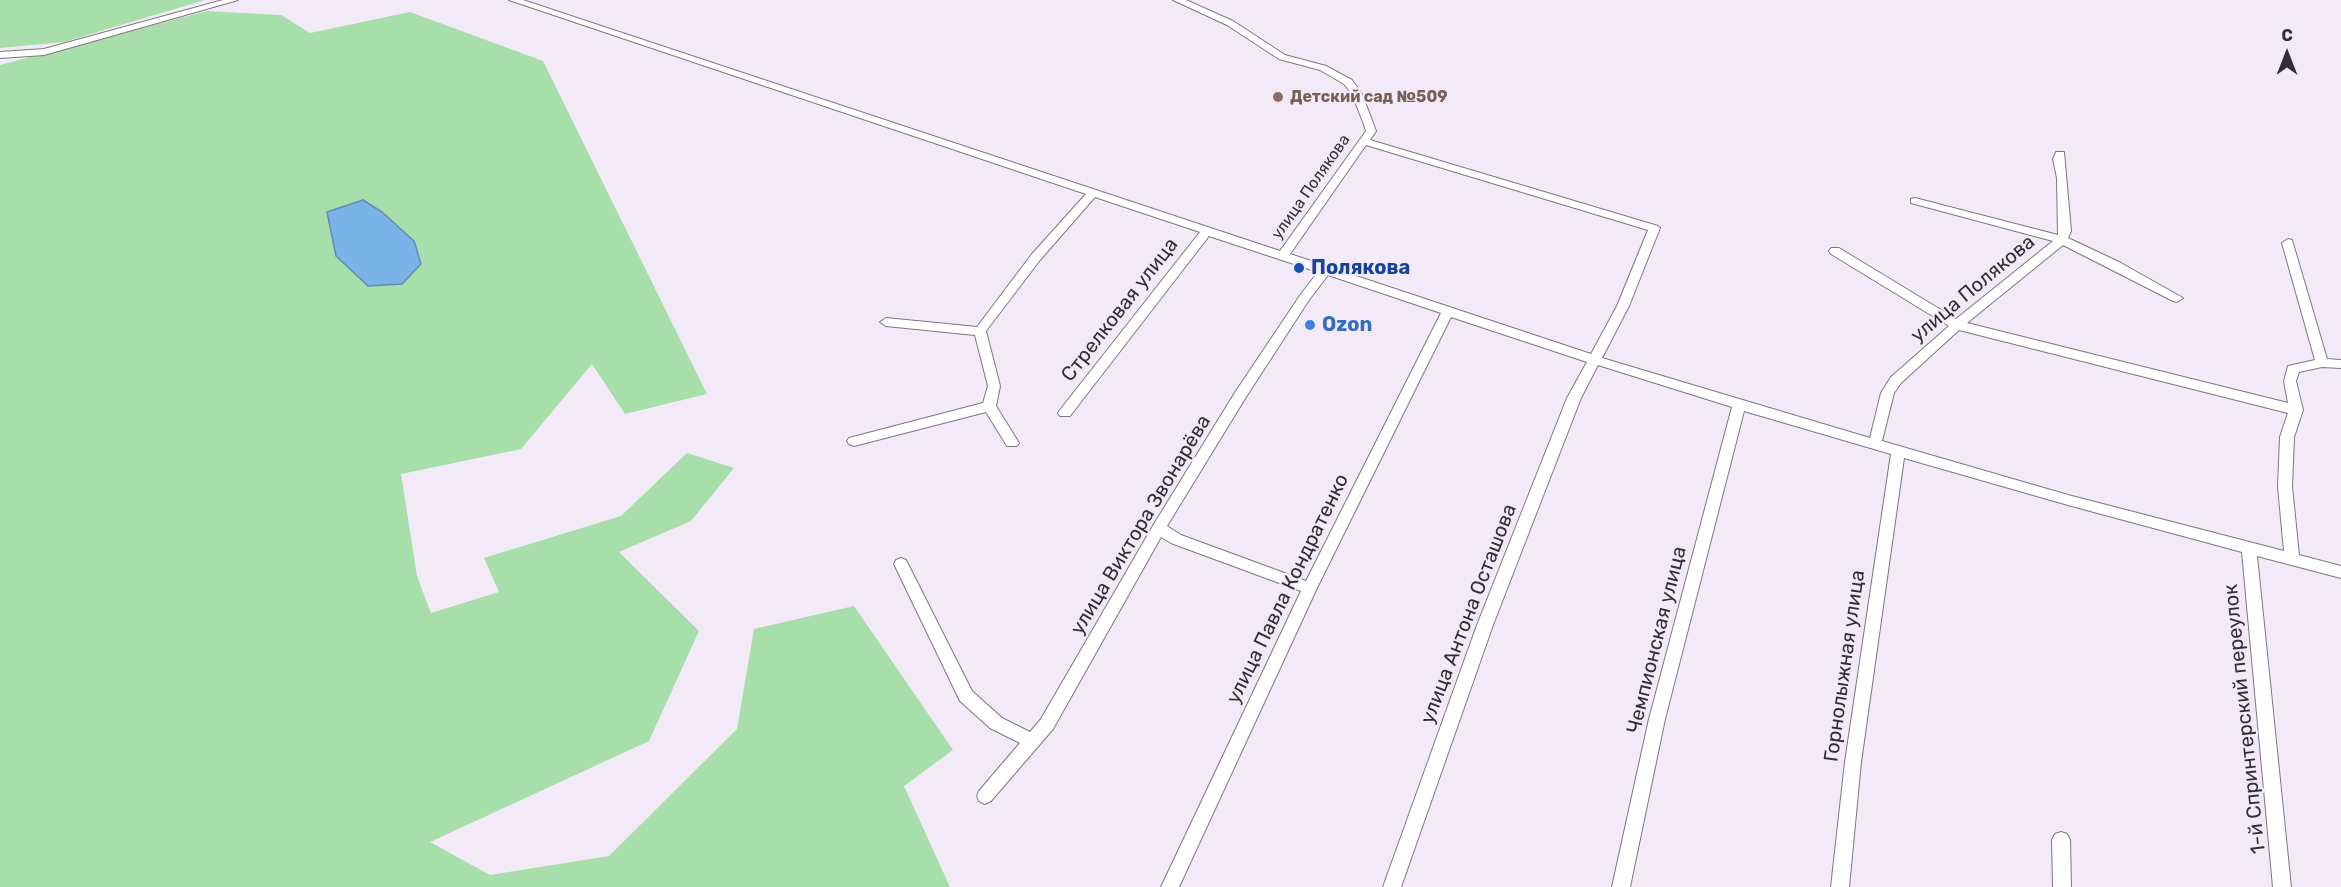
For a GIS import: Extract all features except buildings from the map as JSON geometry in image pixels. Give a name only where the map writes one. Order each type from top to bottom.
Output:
[{"type":"street","points":[[0,55],[44,52],[233,0]]},
{"type":"street","points":[[514,0],[1595,360],[1898,452],[2068,500],[2341,572]]},
{"type":"street","name":"улица Полякова","points":[[1178,0],[1230,23],[1282,57],[1323,68],[1348,82],[1357,94],[1371,131],[1283,256]]},
{"type":"street","name":"улица Антона Осташова","points":[[1363,141],[1654,228],[1623,306],[1574,398],[1485,625],[1392,887]]},
{"type":"street","name":"улица Полякова","points":[[1875,444],[1887,393],[1896,381],[1957,325],[2062,240],[2065,231],[2062,178],[2058,159],[2060,154]]},
{"type":"street","points":[[980,331],[1036,257],[1094,192]]},
{"type":"street","points":[[1915,201],[2062,240],[2104,259],[2177,298]]},
{"type":"street","name":"Стрелковая улица","points":[[1065,413],[1207,231]]},
{"type":"street","points":[[2288,243],[2322,363]]},
{"type":"street","points":[[1835,251],[1957,325],[2296,410]]},
{"type":"street","name":"улица Виктора Звонарёва","points":[[985,796],[1047,724],[1159,528],[1247,384],[1305,297],[1326,270]]},
{"type":"street","name":"улица Павла Кондратенко","points":[[1170,887],[1310,588],[1448,311]]},
{"type":"street","points":[[886,322],[980,331]]},
{"type":"street","points":[[980,331],[993,386],[989,406],[1012,443]]},
{"type":"street","points":[[2292,559],[2285,487],[2287,437],[2296,410],[2290,381],[2293,369],[2322,363],[2341,364]]},
{"type":"street","name":"Чемпионская улица","points":[[1621,887],[1657,719],[1739,405]]},
{"type":"street","points":[[854,441],[989,406]]},
{"type":"street","name":"Горнолыжная улица","points":[[1840,887],[1852,762],[1898,452]]},
{"type":"street","points":[[1159,528],[1176,539],[1310,588]]},
{"type":"street","name":"1-й Спринтерский переулок","points":[[2249,547],[2282,887]]},
{"type":"street","points":[[901,564],[966,696],[996,723],[1033,741]]},
{"type":"street","points":[[2061,840],[2062,887]]},
{"type":"green space","points":[[0,0],[205,0],[64,42],[0,48]]},
{"type":"green space","points":[[207,11],[281,15],[310,33],[410,12],[543,61],[707,394],[625,414],[592,364],[521,449],[401,474],[417,576],[431,613],[499,592],[484,558],[621,516],[687,453],[734,468],[691,521],[619,552],[699,631],[649,741],[430,842],[490,875],[609,856],[737,729],[754,629],[854,606],[953,750],[904,786],[950,887],[0,887],[0,65]]},
{"type":"water","points":[[363,200],[382,212],[414,241],[421,264],[402,284],[368,286],[336,256],[327,212]]},
{"type":"place","name":"Детский сад №509","points":[[1278,97]]},
{"type":"place","name":"Полякова","points":[[1299,268]]},
{"type":"place","name":"Ozon","points":[[1310,325]]}]
